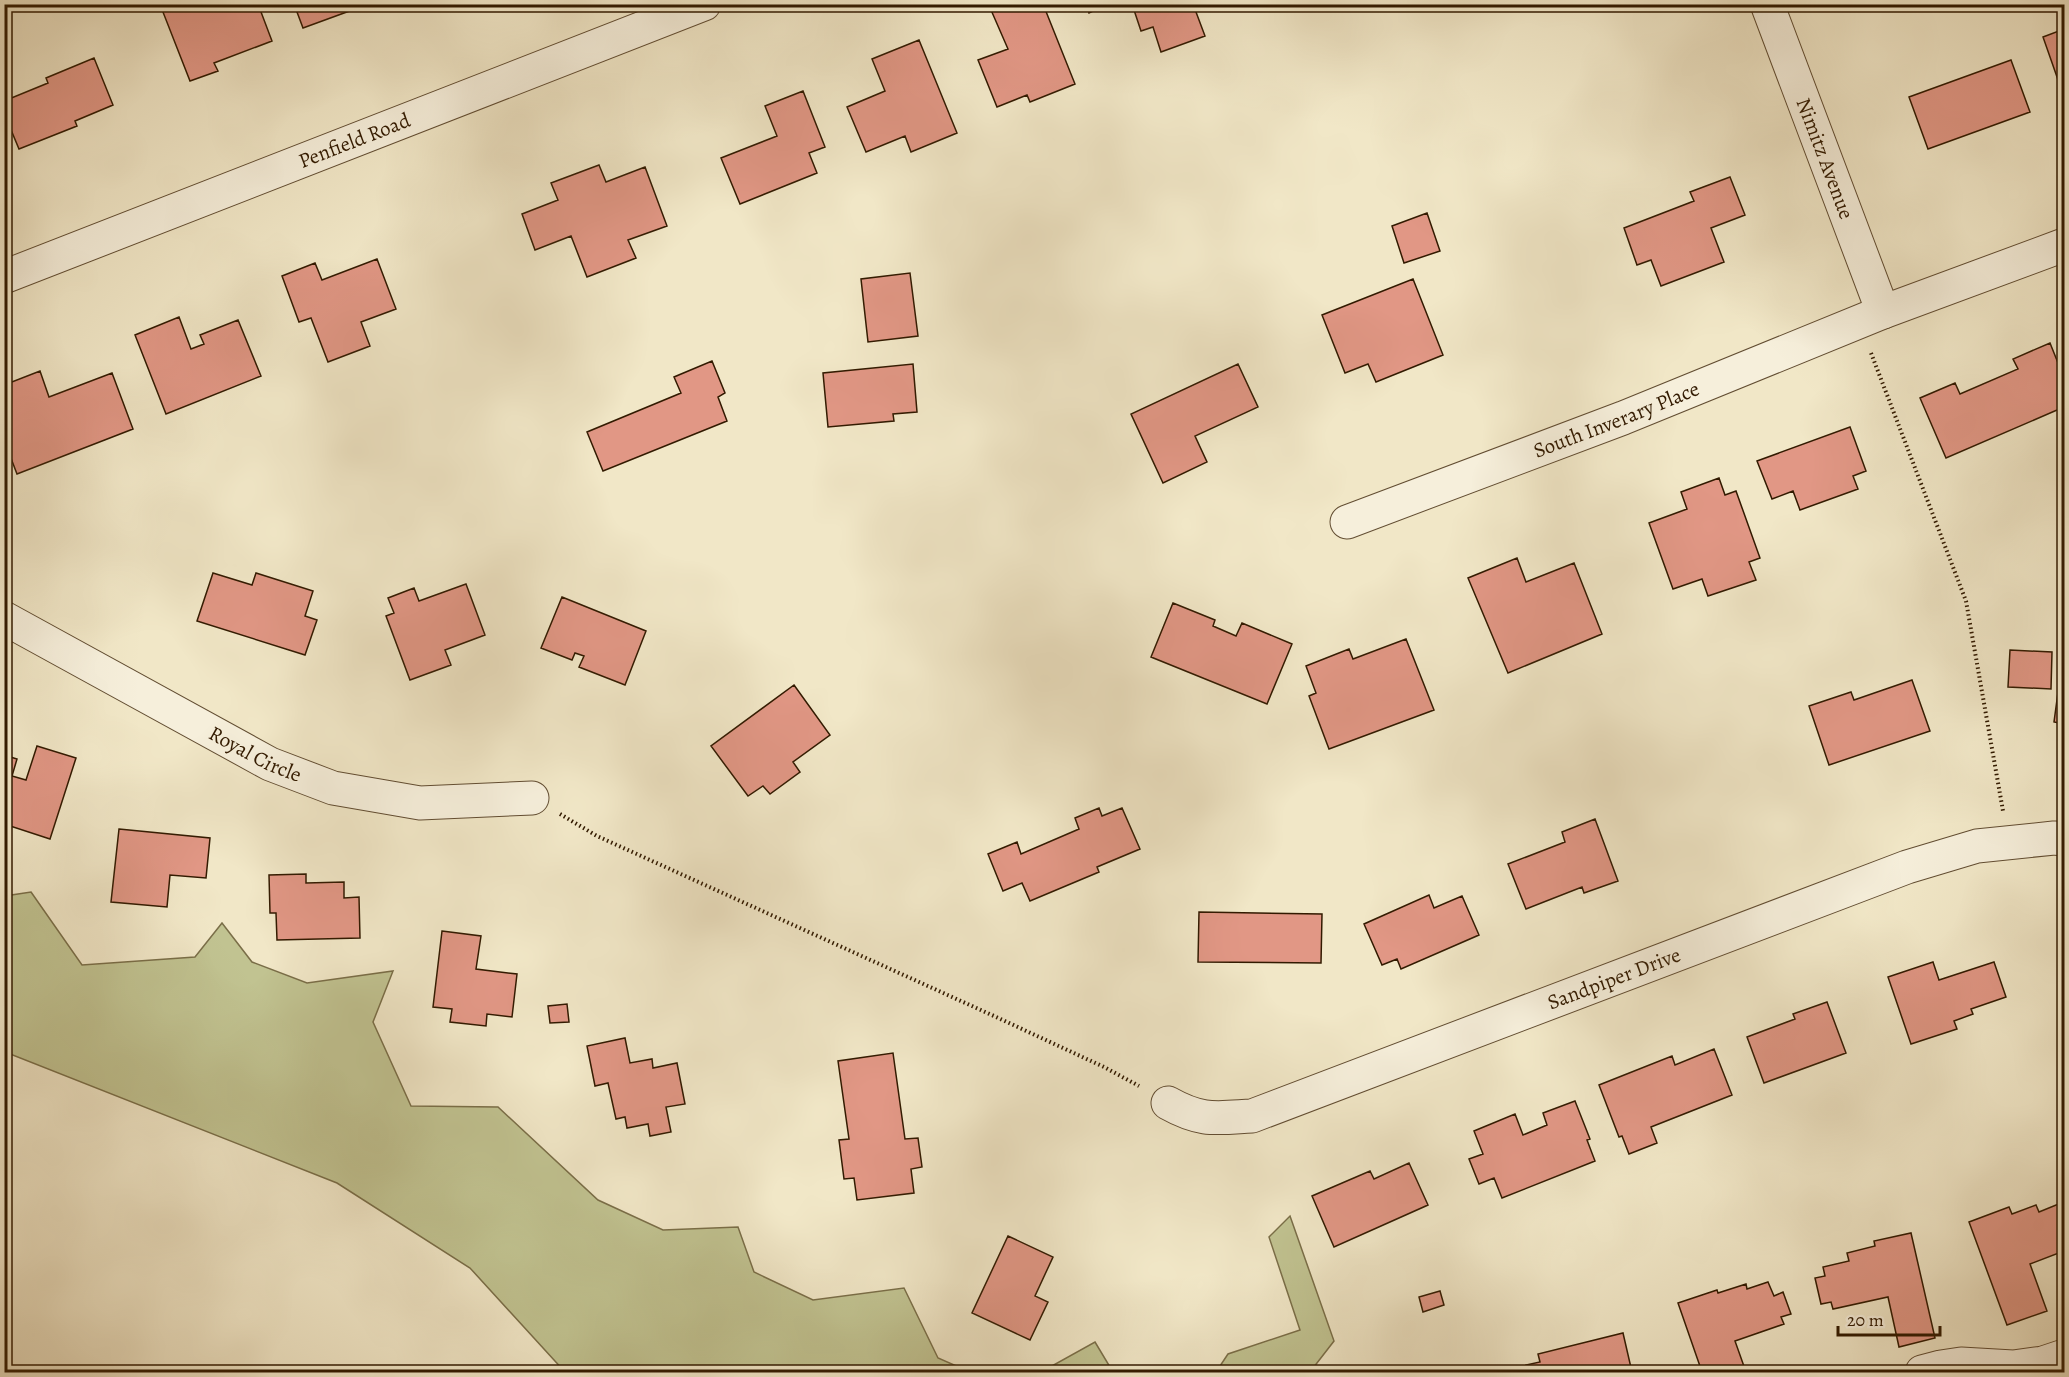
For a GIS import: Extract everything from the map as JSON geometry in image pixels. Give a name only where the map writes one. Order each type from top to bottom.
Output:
[{"type":"street","name":"Penfield Road","points":[[4,277],[704,4]]},
{"type":"street","name":"Nimitz Avenue","points":[[1767,4],[1883,312]]},
{"type":"street","name":"South Inverary Place","points":[[1347,522],[1623,418],[1883,312],[2064,245]]},
{"type":"street","name":"Royal Circle","points":[[4,618],[270,764],[333,788],[420,803],[532,798]]},
{"type":"street","name":"Sandpiper Drive","points":[[1168,1103],[1186,1113],[1208,1119],[1252,1116],[1906,867],[1977,846],[2064,839]]},
{"type":"street","points":[[1922,1372],[1961,1364],[2000,1370],[2043,1363],[2064,1356]]},
{"type":"path","points":[[1869,347],[1966,601],[2002,800]]},
{"type":"path","points":[[532,798],[597,836],[1104,1067],[1168,1103]]},
{"type":"green space","points":[[31,892],[82,965],[195,957],[222,923],[252,962],[307,983],[393,971],[373,1022],[411,1106],[498,1107],[598,1200],[663,1230],[738,1227],[754,1272],[813,1300],[904,1288],[938,1358],[970,1372],[565,1372],[470,1268],[337,1183],[5,1052],[5,896]]},
{"type":"green space","points":[[1290,1216],[1334,1341],[1310,1372],[1216,1372],[1228,1354],[1300,1330],[1269,1237]]},
{"type":"green space","points":[[1095,1342],[1113,1372],[1041,1372]]},
{"type":"building","points":[[168,4],[258,4],[272,41],[214,63],[218,71],[190,81],[161,7]]},
{"type":"building","points":[[294,4],[353,4],[355,9],[303,28]]},
{"type":"building","points":[[1005,4],[1043,4],[1075,84],[1030,102],[1027,95],[997,107],[978,60],[1008,49],[991,10]]},
{"type":"building","points":[[1086,4],[1108,4],[1089,13]]},
{"type":"building","points":[[1132,4],[1193,4],[1205,36],[1161,52],[1153,27],[1141,31]]},
{"type":"building","points":[[2064,29],[2064,97],[2043,37]]},
{"type":"building","points":[[919,40],[957,133],[911,152],[905,136],[866,152],[847,107],[885,91],[872,59]]},
{"type":"building","points":[[94,58],[113,105],[75,121],[77,126],[19,149],[4,113],[4,101],[48,83],[46,78]]},
{"type":"building","points":[[2011,60],[2030,112],[1928,149],[1909,97]]},
{"type":"building","points":[[803,91],[825,147],[809,153],[817,173],[740,204],[721,158],[777,136],[765,106]]},
{"type":"building","points":[[599,165],[606,182],[645,167],[667,226],[628,240],[636,258],[587,277],[571,236],[535,250],[522,214],[558,200],[551,183]]},
{"type":"building","points":[[1730,177],[1745,215],[1711,228],[1724,262],[1661,286],[1651,260],[1637,265],[1624,228],[1694,201],[1690,192]]},
{"type":"building","points":[[1427,213],[1440,251],[1404,263],[1392,226]]},
{"type":"building","points":[[377,259],[396,309],[361,322],[370,346],[328,362],[311,318],[299,322],[282,276],[315,263],[322,280]]},
{"type":"building","points":[[910,273],[918,336],[868,342],[861,279]]},
{"type":"building","points":[[1413,279],[1443,355],[1376,382],[1368,364],[1345,373],[1322,315]]},
{"type":"building","points":[[179,317],[191,349],[204,344],[200,335],[238,320],[261,376],[166,414],[135,335]]},
{"type":"building","points":[[2050,343],[2064,378],[2064,407],[1946,458],[1920,398],[1955,383],[1960,394],[2018,369],[2013,359]]},
{"type":"building","points":[[712,361],[725,393],[718,397],[727,421],[603,471],[587,432],[681,393],[674,377]]},
{"type":"building","points":[[913,364],[917,412],[893,414],[894,421],[828,427],[823,373]]},
{"type":"building","points":[[1238,364],[1258,407],[1195,436],[1207,462],[1163,483],[1131,414]]},
{"type":"building","points":[[40,371],[49,397],[112,373],[133,429],[17,474],[4,440],[4,385]]},
{"type":"building","points":[[1850,427],[1866,471],[1853,476],[1858,489],[1800,510],[1793,491],[1772,499],[1757,461]]},
{"type":"building","points":[[1719,478],[1725,495],[1736,491],[1760,558],[1749,562],[1756,580],[1708,596],[1702,579],[1673,589],[1649,523],[1687,509],[1681,492]]},
{"type":"building","points":[[1517,558],[1526,582],[1574,563],[1602,634],[1508,673],[1468,578]]},
{"type":"building","points":[[213,573],[252,585],[256,573],[313,591],[305,616],[317,620],[305,655],[197,621]]},
{"type":"building","points":[[466,584],[485,635],[445,650],[451,665],[410,680],[386,616],[394,613],[388,598],[414,588],[419,601]]},
{"type":"building","points":[[562,597],[646,631],[625,685],[579,667],[584,656],[575,653],[572,660],[541,648]]},
{"type":"building","points":[[1173,603],[1215,620],[1213,626],[1236,636],[1242,623],[1292,644],[1267,704],[1151,657]]},
{"type":"building","points":[[1406,639],[1434,710],[1329,749],[1309,696],[1316,693],[1306,666],[1349,649],[1353,659]]},
{"type":"building","points":[[2010,650],[2052,652],[2051,689],[2008,687]]},
{"type":"building","points":[[2061,670],[2064,670],[2064,724],[2054,722]]},
{"type":"building","points":[[1912,680],[1930,731],[1829,765],[1809,706],[1851,692],[1854,700]]},
{"type":"building","points":[[794,685],[830,735],[793,762],[800,772],[770,794],[763,786],[748,796],[711,746]]},
{"type":"building","points":[[37,746],[76,758],[50,839],[4,824],[4,755],[17,759],[12,776],[26,780]]},
{"type":"building","points":[[1099,808],[1102,816],[1122,808],[1140,849],[1097,867],[1099,872],[1030,901],[1022,883],[1003,891],[988,854],[1017,842],[1021,854],[1079,829],[1075,818]]},
{"type":"building","points":[[1595,819],[1618,881],[1584,893],[1582,887],[1526,909],[1508,864],[1565,842],[1562,832]]},
{"type":"building","points":[[119,829],[210,838],[206,878],[170,875],[167,907],[111,902]]},
{"type":"building","points":[[306,874],[306,883],[344,882],[344,898],[359,897],[360,938],[277,940],[276,913],[270,913],[269,875]]},
{"type":"building","points":[[1429,895],[1434,908],[1462,896],[1479,935],[1401,969],[1397,959],[1382,965],[1364,924]]},
{"type":"building","points":[[1199,912],[1322,914],[1321,963],[1198,962]]},
{"type":"building","points":[[442,931],[481,936],[476,969],[517,974],[512,1017],[487,1014],[486,1026],[450,1022],[452,1009],[433,1007]]},
{"type":"building","points":[[1933,962],[1939,980],[1994,962],[2006,997],[1971,1009],[1973,1014],[1954,1021],[1957,1029],[1911,1044],[1888,977]]},
{"type":"building","points":[[1827,1002],[1846,1053],[1764,1083],[1747,1037],[1795,1019],[1793,1014]]},
{"type":"building","points":[[567,1004],[569,1022],[550,1023],[548,1006]]},
{"type":"building","points":[[625,1038],[630,1063],[652,1059],[653,1068],[677,1063],[685,1104],[666,1107],[671,1132],[650,1136],[648,1124],[627,1128],[625,1117],[616,1119],[608,1083],[595,1086],[587,1046]]},
{"type":"building","points":[[1714,1049],[1732,1095],[1651,1127],[1657,1143],[1629,1154],[1622,1136],[1619,1137],[1599,1085],[1672,1056],[1675,1065]]},
{"type":"building","points":[[893,1053],[905,1139],[918,1138],[922,1167],[911,1169],[914,1193],[857,1200],[854,1178],[844,1179],[839,1140],[849,1139],[838,1061]]},
{"type":"building","points":[[1575,1101],[1590,1139],[1587,1140],[1595,1161],[1502,1198],[1494,1178],[1479,1184],[1469,1159],[1483,1154],[1474,1131],[1515,1114],[1523,1135],[1547,1125],[1543,1113]]},
{"type":"building","points":[[1409,1163],[1428,1205],[1334,1247],[1312,1196],[1370,1171],[1374,1179]]},
{"type":"building","points":[[2061,1203],[2064,1211],[2064,1251],[2030,1264],[2047,1311],[2007,1325],[1969,1222],[2009,1207],[2012,1214],[2036,1205],[2039,1212]]},
{"type":"building","points":[[1911,1233],[1935,1338],[1899,1347],[1888,1297],[1833,1309],[1831,1302],[1821,1304],[1815,1278],[1825,1276],[1823,1267],[1849,1261],[1847,1253],[1875,1246],[1874,1241]]},
{"type":"building","points":[[1008,1236],[1053,1257],[1035,1296],[1048,1302],[1030,1340],[972,1313]]},
{"type":"building","points":[[1768,1282],[1774,1296],[1783,1292],[1791,1314],[1781,1317],[1784,1324],[1735,1341],[1746,1372],[1702,1372],[1678,1303],[1717,1290],[1718,1293],[1746,1284],[1747,1289]]},
{"type":"building","points":[[1440,1291],[1444,1305],[1423,1312],[1419,1297]]},
{"type":"building","points":[[1623,1333],[1632,1372],[1528,1372],[1526,1365],[1540,1362],[1538,1354]]}]
